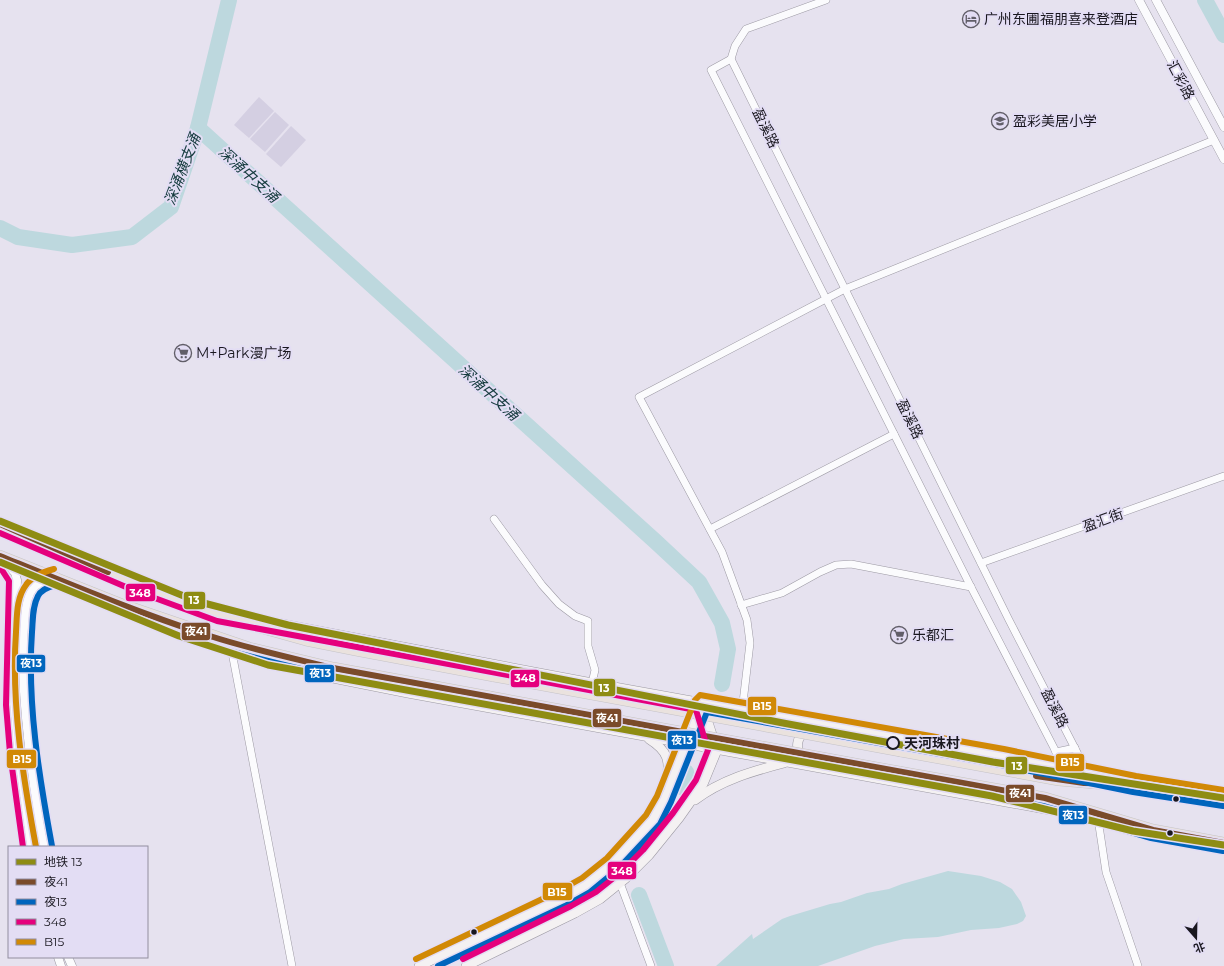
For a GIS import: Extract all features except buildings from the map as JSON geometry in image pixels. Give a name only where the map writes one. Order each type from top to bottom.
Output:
[{"type":"highway","points":[[0,524],[108,572],[162,593],[263,628],[306,640],[1059,780],[1107,784],[1135,784],[1224,798]]},
{"type":"highway","points":[[0,556],[56,577],[123,605],[230,642],[333,668],[1045,798],[1138,826],[1224,843]]},
{"type":"main road","points":[[219,613],[592,684],[1057,768],[1135,784]]},
{"type":"main road","points":[[249,648],[301,670],[328,677],[717,750],[1138,826]]},
{"type":"main road","points":[[418,966],[561,899],[586,885],[606,869],[653,820],[664,799],[702,703]]},
{"type":"main road","points":[[466,966],[575,914],[600,899],[620,883],[649,855],[672,829],[703,784],[717,750],[702,703]]},
{"type":"main road","points":[[810,766],[801,757],[797,745],[800,736],[804,732],[812,727],[822,725]]},
{"type":"main road","points":[[644,736],[657,744],[664,752],[668,761],[669,770],[664,799]]},
{"type":"main road","points":[[688,806],[704,793],[740,776],[788,762]]},
{"type":"street","points":[[731,59],[735,46],[746,29],[826,0]]},
{"type":"street","name":"汇彩路","points":[[1138,0],[1224,159]]},
{"type":"street","name":"汇彩路","points":[[1156,0],[1224,127]]},
{"type":"street","name":"盈溪路","points":[[1057,768],[1058,757],[1056,752],[971,587],[711,70],[731,59],[981,563],[1082,762],[1093,775]]},
{"type":"street","points":[[742,711],[750,643],[747,620],[722,552],[639,397],[825,298],[845,289],[1214,140]]},
{"type":"street","points":[[710,529],[894,434]]},
{"type":"street","name":"盈汇街","points":[[981,563],[1224,476]]},
{"type":"street","points":[[494,519],[542,585],[559,604],[574,616],[588,621],[588,646],[595,670],[592,684]]},
{"type":"street","points":[[0,556],[15,573],[17,580],[14,704],[18,752],[31,846]]},
{"type":"street","points":[[742,605],[782,593],[836,565],[850,564],[971,587]]},
{"type":"street","points":[[44,846],[34,793],[25,708],[22,645],[27,602],[32,591],[40,583],[56,577]]},
{"type":"street","points":[[230,642],[292,966]]},
{"type":"street","points":[[1056,752],[1075,748]]},
{"type":"street","points":[[1098,819],[1106,872],[1138,966]]},
{"type":"street","points":[[606,869],[620,883],[651,966]]},
{"type":"shaded area","points":[[259,97],[274,111],[249,138],[234,125]]},
{"type":"shaded area","points":[[275,112],[289,125],[265,152],[250,139]]},
{"type":"shaded area","points":[[291,126],[306,140],[281,167],[266,154]]},
{"type":"shaded area","points":[[948,871],[981,876],[1000,882],[1012,889],[1021,902],[1026,916],[1023,921],[999,928],[971,930],[938,937],[904,939],[875,946],[818,966],[716,966],[752,934],[753,939],[782,919],[867,893],[889,889]]},
{"type":"waterway","name":"深涌横支涌","points":[[0,228],[18,237],[72,245],[132,237],[171,207],[198,128],[229,0]]},
{"type":"waterway","points":[[1205,0],[1224,35]]},
{"type":"waterway","name":"深涌中支涌","points":[[198,128],[699,582],[722,623],[728,649],[722,684]]},
{"type":"waterway","name":"深涌中支涌","points":[[680,787],[686,772]]},
{"type":"waterway","name":"深涌中支涌","points":[[639,895],[666,966]]},
{"type":"metro line","name":"13","points":[[0,521],[196,601],[288,625],[783,723],[993,762],[1224,798]]},
{"type":"metro line","name":"13","points":[[0,562],[179,636],[268,665],[992,796],[1133,831],[1224,845]]},
{"type":"transit line","name":"夜41","points":[[0,524],[108,572]]},
{"type":"transit line","name":"348","points":[[0,533],[133,590],[217,621],[696,710],[708,750],[696,780],[673,813],[643,850],[621,872],[596,892],[571,906],[463,959]]},
{"type":"transit line","name":"夜41","points":[[0,556],[104,598],[183,627],[240,645],[333,668],[1045,798],[1153,830],[1224,843]]},
{"type":"transit line","name":"348","points":[[0,567],[9,581],[6,705],[10,753],[23,846]]},
{"type":"transit line","name":"B15","points":[[36,846],[19,740],[15,686],[17,614],[20,596],[28,582],[38,575],[54,569]]},
{"type":"transit line","name":"夜13","points":[[52,846],[35,739],[31,686],[31,659],[33,614],[36,600],[43,590],[55,585],[149,623],[222,649],[331,676],[1043,806],[1151,838],[1223,851]]},
{"type":"transit line","name":"B15","points":[[416,959],[557,892],[582,878],[607,858],[646,815],[657,796],[695,700],[700,695],[1004,749],[1136,776],[1224,790]]},
{"type":"transit line","name":"夜13","points":[[438,966],[565,906],[590,892],[618,869],[660,824],[671,802],[707,712],[1001,765],[1133,792],[1223,806]]},
{"type":"transit line","name":"夜41","points":[[1036,776],[1084,783],[1135,784],[1224,798]]},
{"type":"place","name":"广州东圃福朋喜来登酒店","points":[[971,19]]},
{"type":"place","name":"盈彩美居小学","points":[[1000,121]]},
{"type":"place","name":"M+Park漫广场","points":[[183,353]]},
{"type":"place","name":"乐都汇","points":[[899,635]]},
{"type":"place","name":"天河珠村","points":[[893,743]]}]
